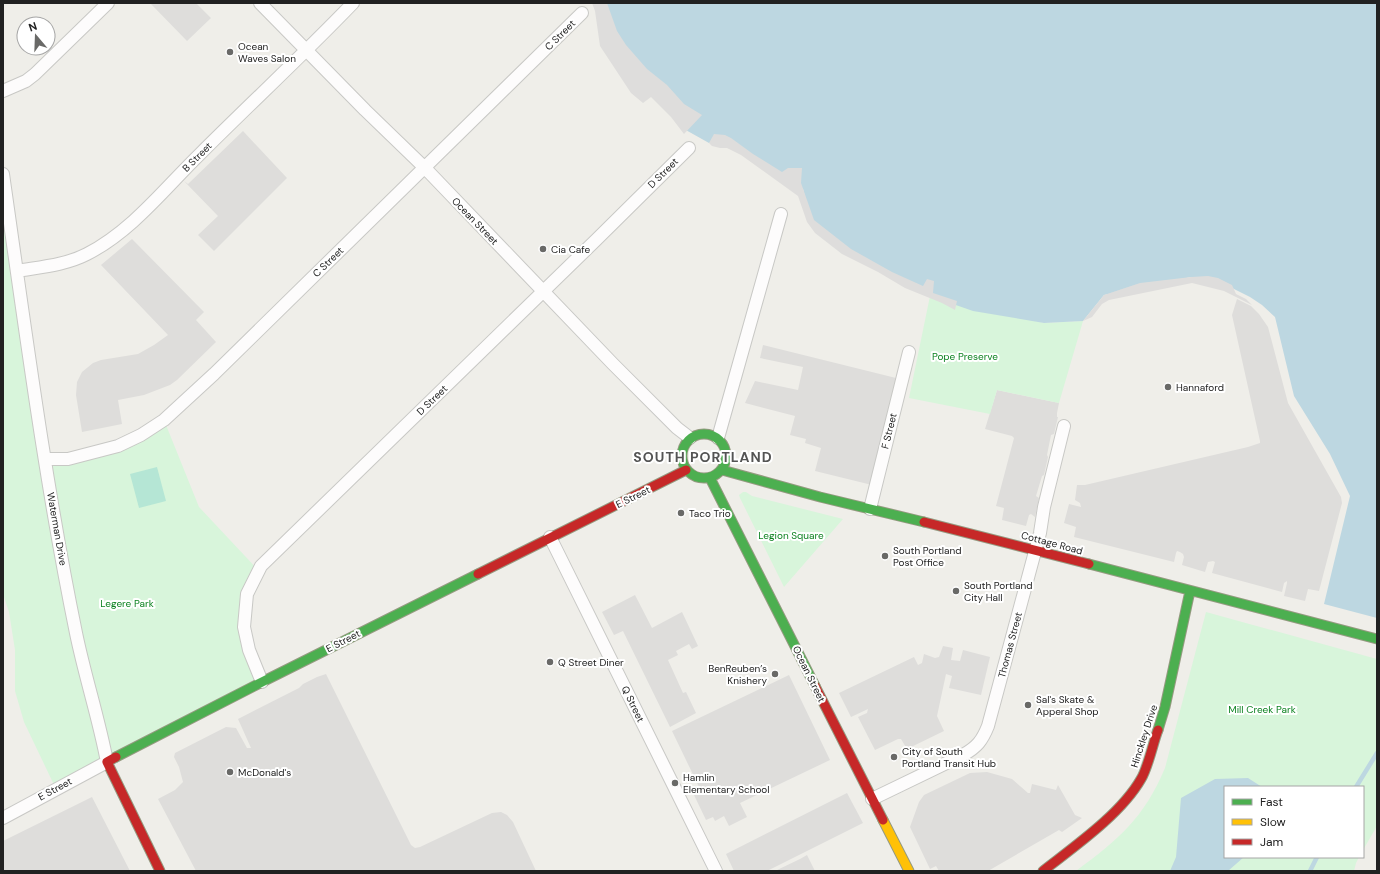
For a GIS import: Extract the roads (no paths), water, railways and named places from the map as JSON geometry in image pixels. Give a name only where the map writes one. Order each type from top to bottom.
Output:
[{"type":"street","name":"Ocean Street","points":[[260,3],[306,51],[425,168],[543,292],[677,428],[690,438]]},
{"type":"street","name":"B Street","points":[[17,271],[75,259],[108,241],[139,215],[353,3]]},
{"type":"street","points":[[3,91],[26,81],[35,74],[105,4]]},
{"type":"street","name":"C Street","points":[[45,458],[68,459],[118,446],[141,435],[164,420],[214,374],[582,13]]},
{"type":"street","name":"D Street","points":[[262,682],[249,650],[244,627],[247,594],[261,566],[543,292],[688,148]]},
{"type":"street","name":"Waterman Drive","points":[[3,174],[45,458],[76,634],[108,762],[160,871]]},
{"type":"street","points":[[718,438],[781,214]]},
{"type":"street","name":"F Street","points":[[870,510],[909,352]]},
{"type":"street","name":"Thomas Street","points":[[872,799],[963,755],[974,749],[983,739],[988,726],[1035,550],[1064,426]]},
{"type":"street","points":[[697,434],[711,435],[718,438],[725,450],[726,457],[722,470],[710,478],[697,478],[691,475],[682,464],[682,450],[685,443],[697,434]]},
{"type":"street","name":"E Street","points":[[3,818],[262,682],[686,470]]},
{"type":"street","name":"Cottage Road","points":[[722,470],[870,510],[1035,550],[1377,640]]},
{"type":"street","name":"Ocean Street","points":[[710,478],[909,871]]},
{"type":"street","name":"Q Street","points":[[550,537],[716,871]]},
{"type":"street","name":"Hinckley Drive","points":[[1043,871],[1081,841],[1125,802],[1142,778],[1165,707],[1190,590]]},
{"type":"water","points":[[601,3],[1377,3],[1377,618],[1324,604],[1350,496],[1330,454],[1294,396],[1275,317],[1262,305],[1250,297],[1222,283],[1191,277],[1104,295],[1083,321],[1044,323],[973,311],[930,296],[840,245],[811,220],[803,189],[721,136],[709,143],[684,129],[615,54]]},
{"type":"water","points":[[1248,778],[1260,786],[1224,786],[1224,858],[1243,858],[1228,871],[1170,871],[1176,857],[1181,798],[1215,779]]},
{"type":"waterway","points":[[1357,786],[1377,753]]},
{"type":"waterway","points":[[1310,871],[1316,858]]},
{"type":"place","name":"Ocean Waves Salon","points":[[230,52]]},
{"type":"place","name":"Cia Cafe","points":[[543,249]]},
{"type":"place","name":"Hannaford","points":[[1168,387]]},
{"type":"place","name":"Taco Trio","points":[[681,513]]},
{"type":"place","name":"South Portland Post Office","points":[[885,556]]},
{"type":"place","name":"South Portland City Hall","points":[[956,591]]},
{"type":"place","name":"Q Street Diner","points":[[550,662]]},
{"type":"place","name":"BenReuben’s Knishery","points":[[775,674]]},
{"type":"place","name":"Sal's Skate & Apperal Shop","points":[[1028,705]]},
{"type":"place","name":"City of South Portland Transit Hub","points":[[894,757]]},
{"type":"place","name":"McDonald's","points":[[230,772]]},
{"type":"place","name":"Hamlin Elementary School","points":[[675,783]]},
{"type":"district","name":"SOUTH PORTLAND","points":[[703,457]]},
{"type":"park label","name":"Pope Preserve","points":[[965,356]]},
{"type":"park label","name":"Legion Square","points":[[791,535]]},
{"type":"park label","name":"Legere Park","points":[[127,603]]},
{"type":"park label","name":"Mill Creek Park","points":[[1262,709]]}]
